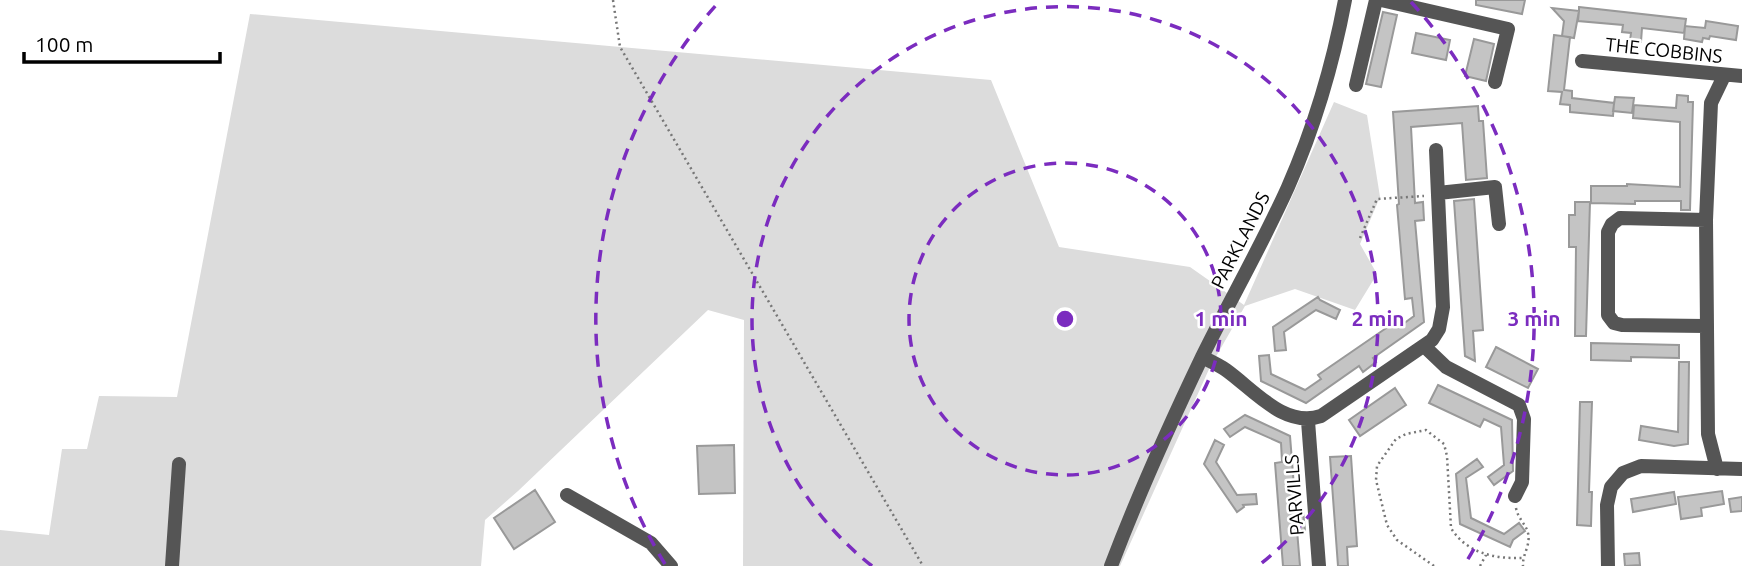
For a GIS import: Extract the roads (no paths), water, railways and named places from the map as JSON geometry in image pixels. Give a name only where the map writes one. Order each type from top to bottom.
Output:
[{"type":"street","name":"PARKLANDS","points":[[1111,566],[1134,506],[1202,357],[1288,186],[1311,127],[1337,41],[1345,0]]},
{"type":"street","points":[[1356,85],[1376,0]]},
{"type":"street","points":[[1381,0],[1427,5],[1508,29],[1495,82]]},
{"type":"street","name":"THE COBBINS","points":[[1581,61],[1742,76]]},
{"type":"street","points":[[1717,469],[1707,433],[1706,219],[1711,103],[1724,76]]},
{"type":"street","points":[[1202,357],[1225,369],[1266,402],[1308,421],[1321,416],[1432,340],[1443,318],[1436,150]]},
{"type":"street","points":[[1438,193],[1495,187],[1499,224]]},
{"type":"street","points":[[1705,326],[1614,323],[1608,315],[1608,232],[1612,224],[1620,218],[1706,219]]},
{"type":"street","points":[[1424,346],[1446,367],[1519,405],[1524,419],[1522,482],[1515,496]]},
{"type":"street","name":"PARVILLS","points":[[1308,421],[1319,566]]},
{"type":"street","points":[[172,566],[179,464]]},
{"type":"street","points":[[1608,566],[1607,505],[1611,487],[1623,473],[1641,466],[1742,469]]},
{"type":"street","points":[[568,495],[651,543],[671,566]]}]
